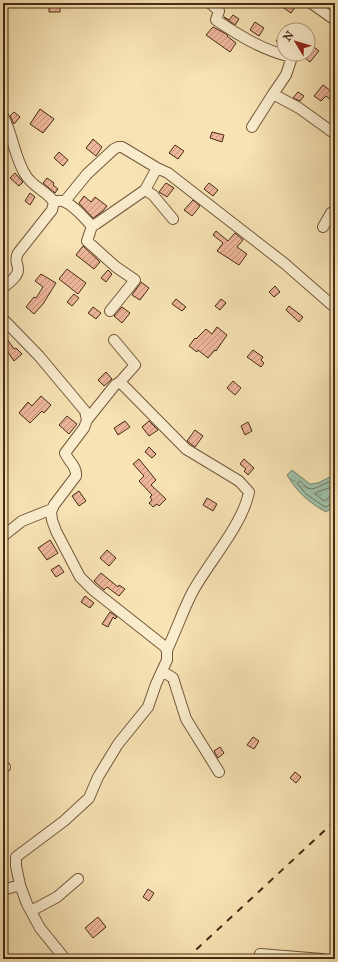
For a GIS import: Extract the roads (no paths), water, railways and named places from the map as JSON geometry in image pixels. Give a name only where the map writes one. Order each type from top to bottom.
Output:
[{"type":"street","points":[[210,3],[219,12],[216,20],[248,41],[276,54],[292,57],[286,75],[252,127]]},
{"type":"street","points":[[311,3],[335,20]]},
{"type":"street","points":[[273,94],[299,108],[335,134]]},
{"type":"street","points":[[3,116],[8,126],[17,158],[25,174],[31,183],[52,198],[54,202],[52,210],[18,253],[16,257],[18,270],[16,275],[3,288]]},
{"type":"street","points":[[65,201],[86,174],[116,147],[122,147],[168,173],[278,258],[332,305]]},
{"type":"street","points":[[110,310],[135,280],[116,267],[86,240],[92,226],[145,190],[157,168]]},
{"type":"street","points":[[145,190],[153,195],[173,219]]},
{"type":"street","points":[[54,202],[62,200],[65,201],[92,226]]},
{"type":"street","points":[[323,227],[331,213],[335,210]]},
{"type":"street","points":[[3,319],[39,356],[81,404],[85,411],[87,420]]},
{"type":"street","points":[[114,340],[135,365],[120,382],[115,385],[87,420],[84,428],[65,453],[76,471],[76,476],[54,505],[51,512],[52,520],[83,582],[164,646],[167,650]]},
{"type":"street","points":[[65,959],[40,928],[31,912],[20,885],[16,866],[16,857],[64,821],[89,798],[98,777],[118,744],[148,707],[167,660],[167,650],[193,591],[239,519],[249,492],[239,481],[186,449],[120,382]]},
{"type":"street","points":[[3,536],[22,521],[52,509]]},
{"type":"street","points":[[162,672],[173,678],[186,719],[219,772]]},
{"type":"street","points":[[31,912],[57,897],[78,879]]},
{"type":"street","points":[[3,890],[20,885]]},
{"type":"street","points":[[259,959],[260,954],[322,959]]},
{"type":"water","points":[[292,470],[310,484],[318,483],[332,476],[335,478],[335,497],[330,509],[326,512],[314,505],[299,492],[287,475]]},
{"type":"railway","points":[[186,959],[335,821]]}]
